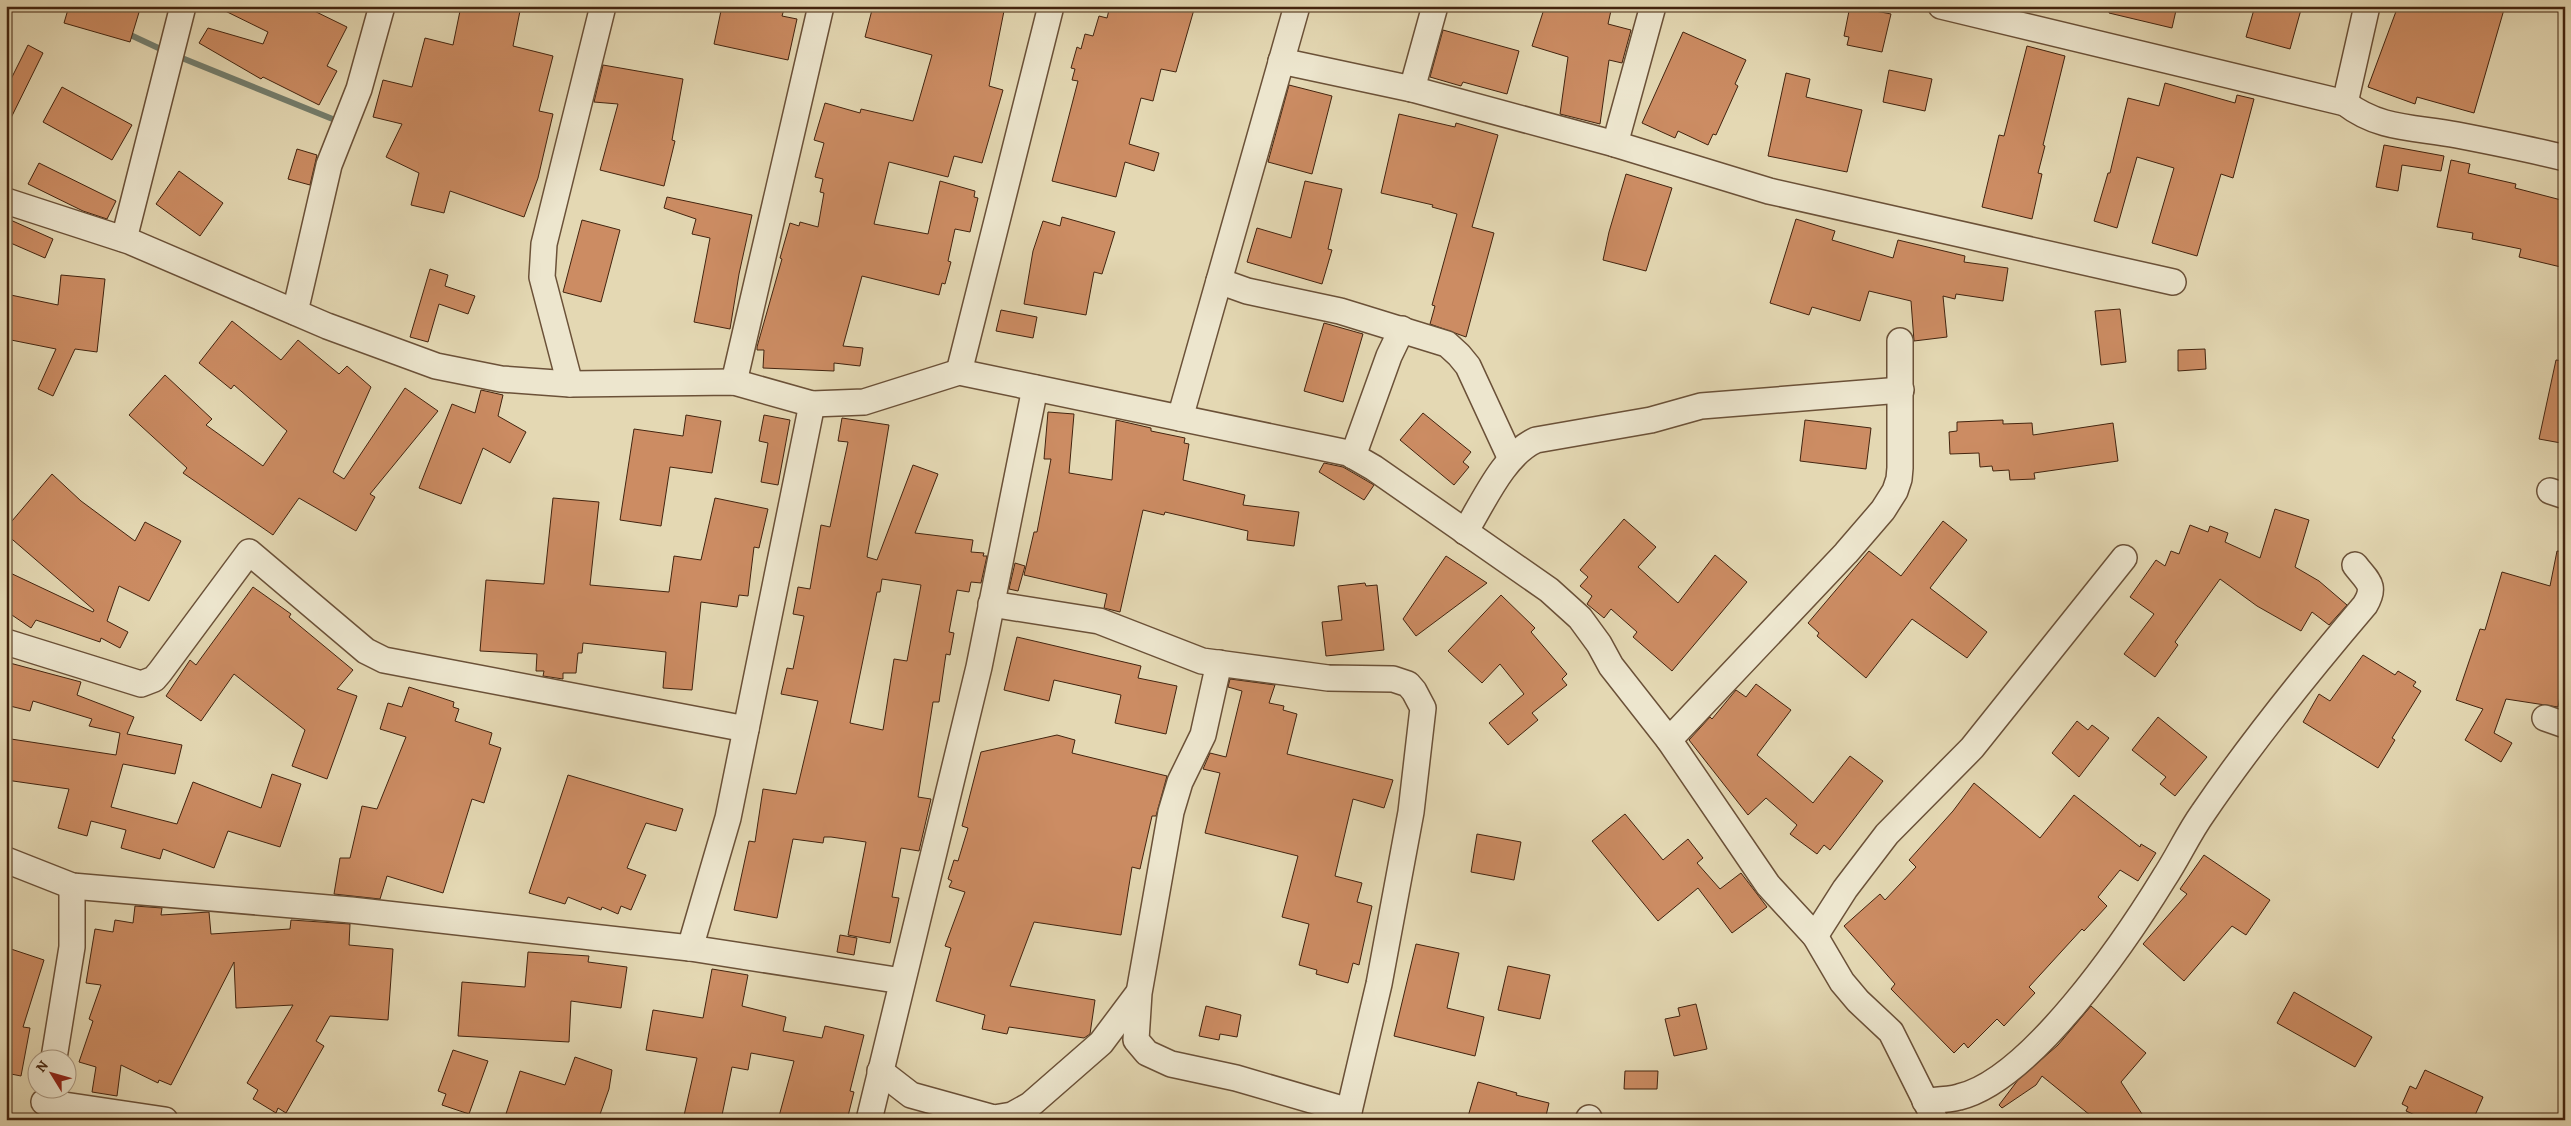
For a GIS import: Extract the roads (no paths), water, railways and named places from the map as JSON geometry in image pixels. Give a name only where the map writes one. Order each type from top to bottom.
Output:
[{"type":"street","points":[[124,240],[183,6]]},
{"type":"street","points":[[294,312],[329,165],[359,90],[382,6]]},
{"type":"street","points":[[570,384],[542,277],[544,244],[603,6]]},
{"type":"street","points":[[734,382],[821,6]]},
{"type":"street","points":[[959,372],[1051,6]]},
{"type":"street","points":[[1180,418],[1297,6]]},
{"type":"street","points":[[1412,89],[1435,6]]},
{"type":"street","points":[[1615,144],[1653,6]]},
{"type":"street","points":[[1941,6],[2345,103],[2361,115],[2386,124],[2455,135],[2565,158]]},
{"type":"street","points":[[2345,103],[2368,6]]},
{"type":"street","points":[[1281,61],[1412,89],[1615,144],[1769,191],[2173,282]]},
{"type":"street","points":[[6,201],[124,240],[294,312],[436,366],[501,379],[570,384],[734,382],[812,404],[864,402],[959,372],[1335,449],[1353,456],[1549,590],[1580,618],[1599,644],[1611,666],[1669,740],[1768,885],[1815,936],[1842,982],[1891,1032],[1930,1111],[1983,1087],[2006,1073],[2032,1051],[2082,993],[2128,934],[2202,814],[2274,716],[2365,605],[2371,595],[2371,585],[2354,565]]},
{"type":"street","points":[[1219,281],[1247,291],[1340,311],[1447,344],[1459,354],[1475,381],[1511,459]]},
{"type":"street","points":[[1353,456],[1388,356],[1402,329]]},
{"type":"street","points":[[1669,740],[1846,554],[1883,510],[1895,491],[1899,479],[1900,341]]},
{"type":"street","points":[[871,1112],[979,667],[1035,388]]},
{"type":"street","points":[[1465,532],[1511,459],[1526,445],[1546,437],[1651,420],[1701,406],[1901,390]]},
{"type":"street","points":[[690,948],[728,818],[812,404]]},
{"type":"street","points":[[6,642],[141,684],[154,679],[160,672],[249,552],[366,651],[384,660],[746,729]]},
{"type":"street","points":[[1815,936],[1845,889],[1888,834],[1972,748],[2124,558]]},
{"type":"street","points":[[991,604],[1099,621],[1202,661],[1219,663],[1328,678],[1393,679],[1408,684],[1424,708],[1411,812],[1379,984],[1348,1116],[1236,1078],[1178,1066],[1155,1058],[1143,1050],[1136,1040],[1139,994],[1171,812],[1180,782],[1203,735],[1219,663]]},
{"type":"street","points":[[6,860],[72,886],[341,909],[690,948],[902,981]]},
{"type":"street","points":[[56,1048],[72,947],[72,886]]},
{"type":"street","points":[[880,1071],[911,1095],[994,1118],[1012,1115],[1030,1105],[1101,1043],[1139,994]]},
{"type":"street","points":[[871,1112],[911,1095]]},
{"type":"street","points":[[44,1103],[165,1120]]},
{"type":"waterway","points":[[124,32],[167,52]]},
{"type":"waterway","points":[[177,56],[340,122]]}]
